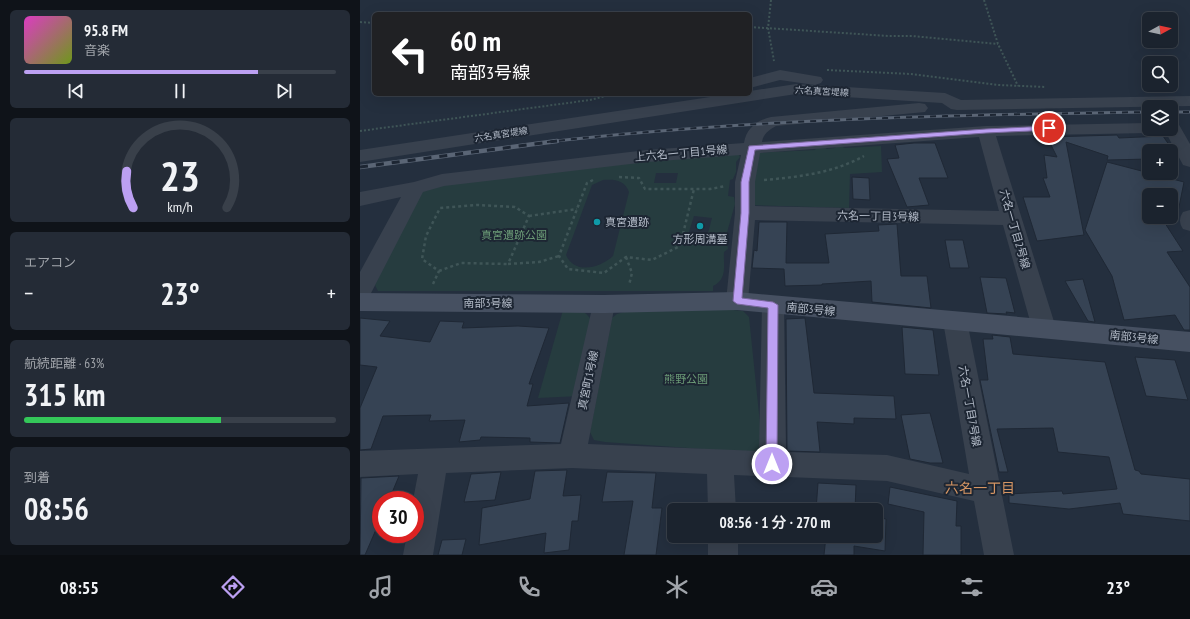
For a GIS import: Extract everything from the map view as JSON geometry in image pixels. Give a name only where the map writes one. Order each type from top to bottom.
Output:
[{"type":"street","points":[[752,82],[780,75],[951,102]]},
{"type":"street","name":"六名真宮堤線","points":[[752,95],[796,89],[951,102],[1190,101]]},
{"type":"street","points":[[630,113],[698,96]]},
{"type":"street","name":"六名真宮堤線","points":[[360,156],[748,96]]},
{"type":"street","points":[[737,301],[745,213],[745,182],[754,136],[763,126],[781,120],[951,102]]},
{"type":"street","points":[[1178,127],[1190,127]]},
{"type":"street","name":"上六名一丁目1号線","points":[[360,199],[416,188],[442,180],[542,167],[647,156],[986,131],[1142,128]]},
{"type":"street","name":"六名一丁目2号線","points":[[986,131],[1044,328]]},
{"type":"street","points":[[1176,136],[1190,161]]},
{"type":"street","points":[[360,293],[416,188]]},
{"type":"street","name":"六名一丁目3号線","points":[[745,213],[1012,218]]},
{"type":"street","points":[[1190,217],[1190,224]]},
{"type":"street","name":"南部3号線","points":[[360,302],[613,304],[737,301],[1190,342]]},
{"type":"street","name":"真宮町1号線","points":[[572,456],[613,304]]},
{"type":"street","points":[[772,464],[773,305]]},
{"type":"street","name":"六名一丁目7号線","points":[[955,321],[999,555]]},
{"type":"street","points":[[360,464],[572,456],[886,468],[986,491]]},
{"type":"street","points":[[418,555],[434,462]]},
{"type":"street","points":[[720,462],[722,503]]},
{"type":"street","points":[[723,543],[724,555]]},
{"type":"path","points":[[771,0],[768,28],[775,67]]},
{"type":"path","points":[[984,0],[998,44],[1018,86]]},
{"type":"path","points":[[360,22],[372,23]]},
{"type":"path","points":[[752,27],[889,36],[912,36],[998,44]]},
{"type":"path","points":[[823,70],[911,74],[998,85],[1048,87]]},
{"type":"path","points":[[360,131],[590,100],[605,96]]},
{"type":"path","points":[[616,176],[639,178],[645,189],[710,189],[751,180],[811,175],[854,161],[865,155],[868,149],[867,140]]},
{"type":"path","points":[[559,256],[587,183],[594,179]]},
{"type":"path","points":[[559,256],[568,269],[604,273],[626,257],[652,260],[680,246],[694,189]]},
{"type":"path","points":[[439,271],[422,259],[426,236],[440,208],[477,205],[515,208],[529,216],[577,209]]},
{"type":"path","points":[[508,264],[529,216]]},
{"type":"path","points":[[425,303],[439,271],[461,264],[508,264],[539,262],[559,256]]},
{"type":"path","points":[[613,304],[632,273],[626,257]]},
{"type":"green space","points":[[838,145],[845,148],[881,146],[882,172],[850,174],[849,208],[749,205],[754,153],[815,150],[817,147],[824,147],[827,149],[835,148]]},
{"type":"green space","name":"真宮遺跡公園","points":[[737,152],[740,157],[736,162],[736,172],[733,179],[730,180],[728,196],[734,197],[735,204],[726,236],[728,249],[724,252],[723,276],[718,283],[713,286],[713,291],[378,291],[375,285],[420,192],[452,182]],"holes":[[[656,173],[678,173],[676,183],[654,183]],[[603,180],[615,180],[625,185],[629,192],[613,256],[601,264],[588,268],[575,265],[566,255],[592,185]],[[694,216],[712,218],[707,237],[688,235]]]},
{"type":"green space","name":"熊野公園","points":[[724,309],[743,311],[749,317],[762,443],[758,453],[594,440],[590,432],[612,318],[617,314],[624,312]]},
{"type":"green space","points":[[563,310],[584,312],[592,322],[580,396],[538,398]]},
{"type":"building","points":[[1117,135],[1119,138],[1163,136],[1168,144],[1142,144],[1142,159],[1107,160],[1108,156],[1066,142],[1084,235],[1037,241],[1023,197],[1050,197],[1043,178],[1047,178],[1044,155],[1057,157],[1047,137]]},
{"type":"building","points":[[935,143],[948,178],[919,178],[929,205],[907,207],[887,159],[899,158],[895,145]]},
{"type":"building","points":[[1107,162],[1142,171],[1142,180],[1176,180],[1184,182],[1178,212],[1178,188],[1142,188],[1142,224],[1166,224],[1183,251],[1167,252],[1190,287],[1190,330],[1184,330],[1175,315],[1124,320],[1112,276],[1085,230]]},
{"type":"building","points":[[852,177],[869,178],[870,200],[853,199]]},
{"type":"building","points":[[759,222],[787,222],[786,263],[829,263],[825,234],[879,231],[878,225],[897,224],[901,276],[927,276],[931,308],[872,302],[871,281],[785,286],[784,269],[752,268],[754,250],[757,251]]},
{"type":"building","points":[[945,240],[963,240],[969,268],[950,268]]},
{"type":"building","points":[[980,277],[1006,278],[1015,313],[987,313]]},
{"type":"building","points":[[1083,279],[1095,322],[1088,321],[1065,281]]},
{"type":"building","points":[[360,318],[390,321],[380,336],[430,342],[440,321],[464,322],[462,328],[518,326],[549,328],[529,384],[533,384],[527,406],[569,403],[560,443],[530,442],[530,438],[481,437],[480,440],[459,442],[465,420],[429,421],[431,415],[383,416],[371,449],[360,450],[360,408],[377,367],[360,365]]},
{"type":"building","points":[[805,318],[814,393],[894,396],[896,419],[854,418],[854,424],[817,422],[820,452],[787,451],[786,319]]},
{"type":"building","points":[[902,327],[933,330],[939,375],[905,374]]},
{"type":"building","points":[[992,335],[1010,337],[1013,354],[1105,362],[1135,470],[1139,471],[1141,474],[1190,479],[1190,521],[1123,514],[1120,503],[1069,509],[1009,503],[1009,494],[1062,491],[1063,494],[1117,489],[1109,457],[1058,452],[1053,428],[997,429],[1008,472],[999,472],[980,380],[988,380],[983,339],[993,339]]},
{"type":"building","points":[[1135,357],[1175,360],[1188,400],[1146,396]]},
{"type":"building","points":[[930,413],[943,463],[930,463],[910,459],[901,415]]},
{"type":"building","points":[[567,470],[563,496],[581,495],[578,521],[572,521],[569,550],[544,553],[546,533],[479,545],[482,508],[530,499],[535,471]]},
{"type":"building","points":[[501,472],[495,500],[464,502],[471,474]]},
{"type":"building","points":[[607,472],[656,473],[652,508],[662,508],[656,555],[624,555],[633,501],[602,502]]},
{"type":"building","points":[[399,476],[393,491],[372,491],[372,539],[365,555],[360,555],[361,478]]},
{"type":"building","points":[[818,483],[856,485],[855,503],[817,503]]},
{"type":"building","points":[[890,487],[957,501],[956,526],[961,526],[961,555],[923,555],[924,512],[888,504]]},
{"type":"building","points":[[883,518],[886,519],[885,551],[854,546],[854,555],[824,555],[825,543],[883,543]]},
{"type":"building","points":[[466,539],[462,555],[438,555],[442,540]]},
{"type":"railway","points":[[547,142],[622,134],[773,123],[923,117],[1142,112]]},
{"type":"railway","points":[[1178,112],[1190,112]]},
{"type":"railway","points":[[360,167],[557,141]]},
{"type":"place","name":"真宮遺跡","points":[[597,222]]},
{"type":"place","name":"方形周溝墓","points":[[700,226]]},
{"type":"district","name":"六名一丁目","points":[[980,488]]},
{"type":"route","points":[[772,464],[773,305],[737,301],[745,213],[745,182],[751,148],[986,131],[1049,128]]}]
